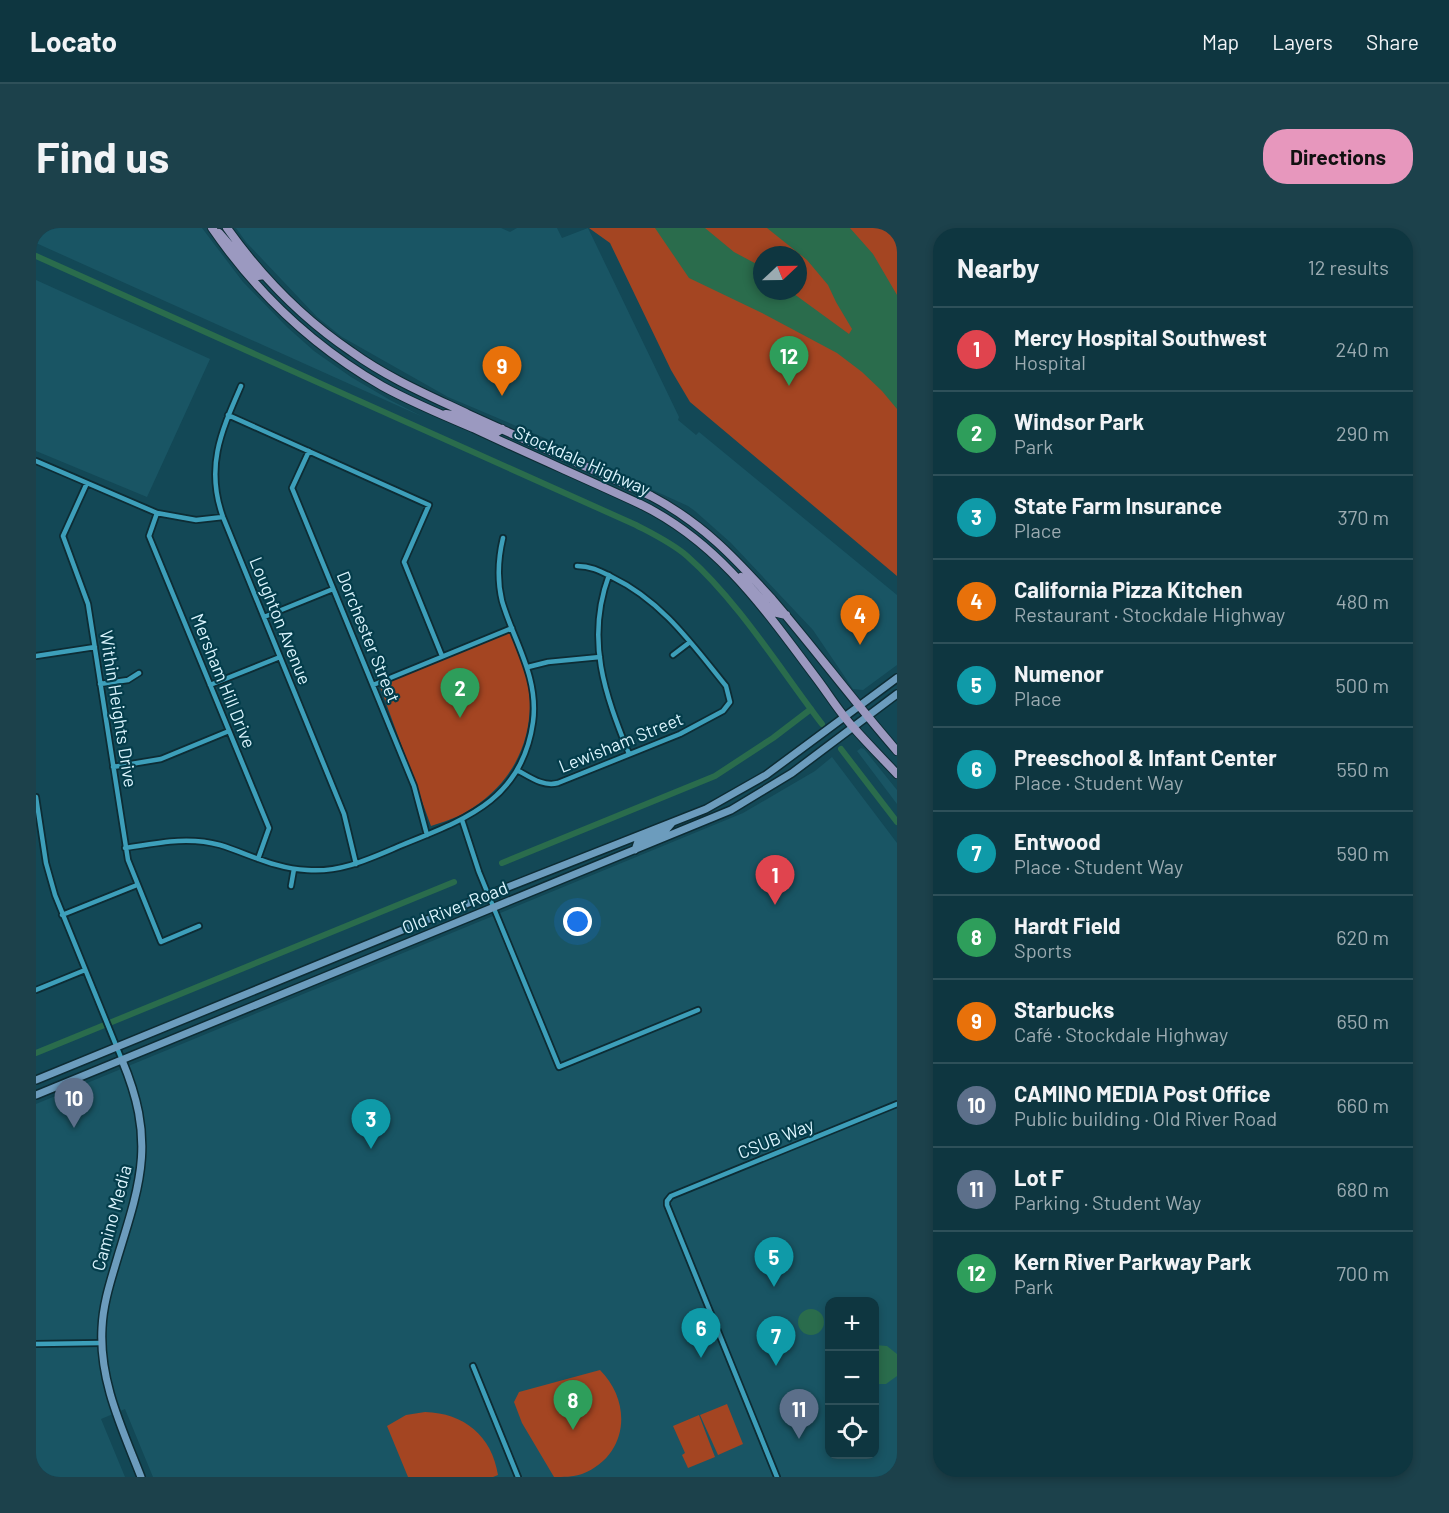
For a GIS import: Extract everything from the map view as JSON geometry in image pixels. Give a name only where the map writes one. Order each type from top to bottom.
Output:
[{"type":"main road","points":[[212,228],[227,240],[253,272],[258,276],[264,275]]},
{"type":"main road","name":"Stockdale Highway","points":[[212,228],[254,283],[290,318],[342,361],[381,386],[661,515],[694,537],[734,574],[788,640],[853,727],[897,774]]},
{"type":"main road","name":"Stockdale Highway","points":[[227,228],[264,275],[306,317],[352,352],[409,386],[651,496],[682,514],[725,548],[786,615],[897,751]]},
{"type":"main road","points":[[441,414],[454,414],[497,432],[502,429]]},
{"type":"main road","points":[[734,574],[745,579],[773,612],[786,615]]},
{"type":"main road","name":"Old River Road","points":[[36,1080],[488,895],[706,809],[746,788],[897,678]]},
{"type":"main road","name":"Old River Road","points":[[36,1095],[710,820],[752,799],[792,773],[897,694]]},
{"type":"main road","points":[[635,850],[638,841],[666,830],[674,821]]},
{"type":"main road","name":"Camino Media","points":[[122,1060],[138,1108],[142,1156],[135,1201],[106,1296],[101,1343],[109,1393],[141,1477]]},
{"type":"street","name":"Loughton Avenue","points":[[241,386],[218,444],[214,470],[217,498],[222,517],[344,814],[356,864]]},
{"type":"street","points":[[228,415],[429,505],[404,562],[442,656]]},
{"type":"street","name":"Dorchester Street","points":[[309,451],[292,488],[414,786],[427,835]]},
{"type":"street","points":[[36,461],[157,513],[196,520],[222,517]]},
{"type":"street","name":"Within Heights Drive","points":[[87,483],[63,537],[85,593],[125,848],[137,885],[161,942],[199,926]]},
{"type":"street","name":"Mersham Hill Drive","points":[[157,513],[149,536],[269,828],[258,859]]},
{"type":"street","points":[[125,848],[171,841],[194,841],[220,845],[294,869],[331,870],[356,864],[462,820],[492,800],[517,770],[528,746],[534,720],[534,696],[528,667],[506,611],[500,586],[499,559],[503,538]]},
{"type":"street","points":[[577,566],[590,566],[650,599],[672,620],[690,642],[673,655]]},
{"type":"street","points":[[609,575],[603,591],[598,618],[600,657],[606,694],[629,754]]},
{"type":"street","points":[[264,617],[333,589]]},
{"type":"street","points":[[373,685],[512,628]]},
{"type":"street","name":"Lewisham Street","points":[[517,770],[550,786],[698,726],[723,711],[730,702],[726,686],[690,642]]},
{"type":"street","points":[[36,656],[95,647]]},
{"type":"street","points":[[210,685],[280,657]]},
{"type":"street","points":[[528,667],[548,662],[600,657]]},
{"type":"street","points":[[100,684],[128,680],[139,673]]},
{"type":"street","points":[[113,767],[161,759],[229,730]]},
{"type":"street","name":"Camino Media","points":[[36,797],[48,871],[62,915],[122,1060]]},
{"type":"street","points":[[462,820],[493,908],[559,1067],[698,1010]]},
{"type":"street","points":[[291,886],[294,869]]},
{"type":"street","points":[[62,915],[137,885]]},
{"type":"street","points":[[36,990],[85,970]]},
{"type":"street","name":"CSUB Way","points":[[777,1477],[667,1201],[671,1196],[897,1104]]},
{"type":"street","points":[[36,1344],[101,1343]]},
{"type":"street","points":[[473,1366],[518,1477]]},
{"type":"shaded area","points":[[36,228],[202,228],[243,282],[314,351],[351,377],[423,417],[36,243]]},
{"type":"shaded area","points":[[236,228],[501,228],[510,232],[517,228],[557,228],[562,238],[588,228],[679,417],[678,420],[696,435],[699,432],[897,595],[897,665],[863,690],[853,689],[813,630],[731,543],[695,511],[567,451],[547,439],[448,397],[342,337],[317,317],[246,242]]},
{"type":"shaded area","points":[[589,228],[897,228],[897,576],[690,402],[671,370],[610,243]]},
{"type":"shaded area","points":[[655,228],[705,228],[734,252],[753,262],[753,300],[802,300],[849,334],[852,329],[828,285],[807,260],[807,246],[790,246],[767,228],[850,228],[873,254],[897,295],[897,409],[862,372],[837,353],[689,278]]},
{"type":"shaded area","points":[[36,280],[210,359],[147,497],[36,451]]},
{"type":"shaded area","points":[[511,631],[526,669],[530,696],[526,735],[520,754],[499,786],[484,800],[462,814],[431,826],[379,684]]},
{"type":"shaded area","points":[[861,748],[897,790],[897,804],[857,751]]},
{"type":"shaded area","points":[[832,757],[897,843],[897,1477],[153,1477],[125,1409],[101,1419],[125,1477],[36,1477],[36,1104],[743,813],[815,771]]},
{"type":"shaded area","points":[[811,1309],[820,1313],[824,1322],[820,1331],[811,1335],[802,1331],[798,1322],[802,1313]]},
{"type":"shaded area","points":[[879,1345],[887,1346],[897,1354],[897,1376],[886,1384],[879,1384]]},
{"type":"shaded area","points":[[600,1370],[611,1383],[618,1398],[621,1428],[617,1442],[609,1455],[597,1466],[579,1475],[554,1477],[522,1423],[514,1402],[519,1392]]},
{"type":"shaded area","points":[[727,1404],[743,1444],[718,1455],[700,1415]]},
{"type":"shaded area","points":[[425,1412],[452,1417],[474,1429],[490,1449],[498,1475],[493,1477],[408,1477],[387,1426],[406,1415]]},
{"type":"shaded area","points":[[699,1415],[715,1457],[688,1468],[682,1455],[685,1453],[673,1426]]},
{"type":"waterway","points":[[36,256],[636,525],[669,543],[706,574],[741,614],[822,724]]},
{"type":"waterway","points":[[502,863],[715,776],[773,738],[811,709]]},
{"type":"waterway","points":[[841,749],[897,822]]},
{"type":"waterway","points":[[36,1053],[454,882]]},
{"type":"place","name":"Kern River Parkway Park","points":[[789,386]]},
{"type":"place","name":"Starbucks","points":[[502,396]]},
{"type":"place","name":"California Pizza Kitchen","points":[[860,645]]},
{"type":"place","name":"Windsor Park","points":[[460,718]]},
{"type":"place","name":"Mercy Hospital Southwest","points":[[775,905]]},
{"type":"place","name":"CAMINO MEDIA Post Office","points":[[74,1128]]},
{"type":"place","name":"State Farm Insurance","points":[[371,1149]]},
{"type":"place","name":"Numenor","points":[[774,1287]]},
{"type":"place","name":"Preeschool & Infant Center","points":[[701,1358]]},
{"type":"place","name":"Entwood","points":[[776,1366]]},
{"type":"place","name":"Hardt Field","points":[[573,1430]]},
{"type":"place","name":"Lot F","points":[[799,1439]]}]
